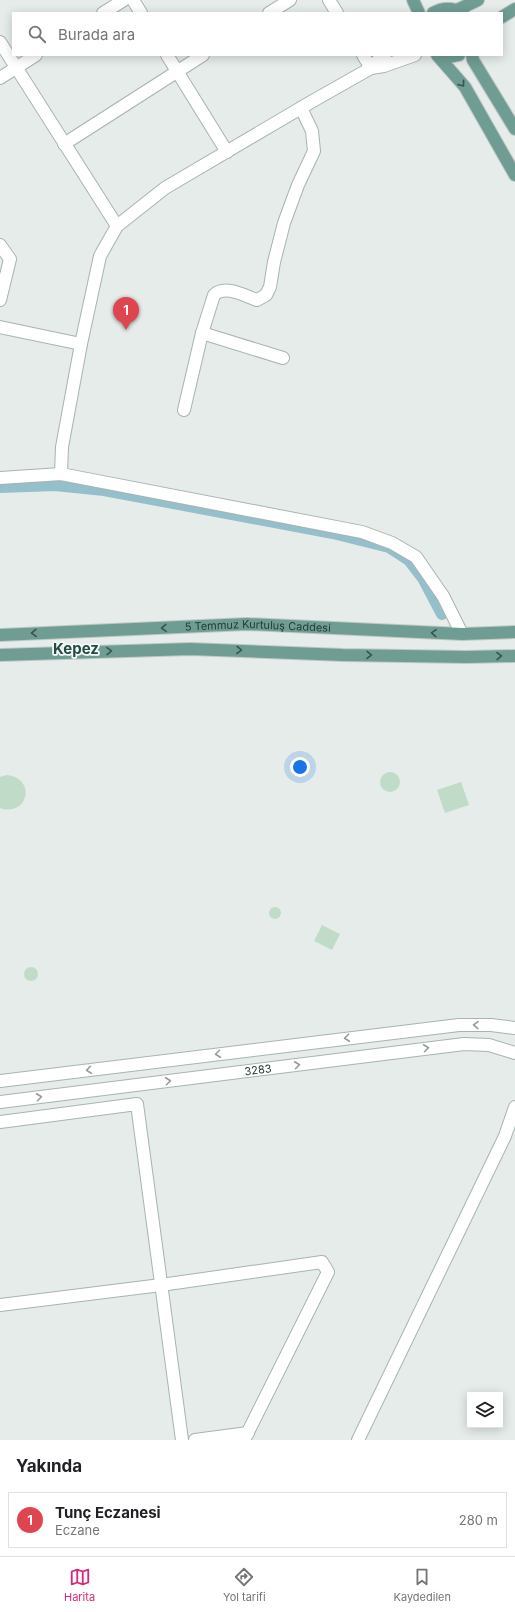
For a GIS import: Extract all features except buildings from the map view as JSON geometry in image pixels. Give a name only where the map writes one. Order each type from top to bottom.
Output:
[{"type":"main road","points":[[413,0],[418,12]]},
{"type":"main road","points":[[435,12],[441,9],[453,8],[478,0]]},
{"type":"main road","points":[[503,17],[515,9]]},
{"type":"main road","points":[[438,56],[465,87],[515,175]]},
{"type":"main road","points":[[440,56],[456,56]]},
{"type":"main road","points":[[472,56],[473,60],[515,129]]},
{"type":"main road","name":"5 Temmuz Kurtuluş Caddesi","points":[[0,635],[247,624],[462,634],[515,632]]},
{"type":"main road","name":"5 Temmuz Kurtuluş Caddesi","points":[[0,654],[190,649],[343,655],[467,657],[515,656]]},
{"type":"street","points":[[105,12],[124,0]]},
{"type":"street","points":[[133,0],[140,12]]},
{"type":"street","points":[[271,12],[290,0]]},
{"type":"street","points":[[329,0],[336,12]]},
{"type":"street","points":[[0,42],[117,226]]},
{"type":"street","points":[[0,78],[34,56]]},
{"type":"street","points":[[168,56],[227,152]]},
{"type":"street","points":[[64,144],[201,56]]},
{"type":"street","points":[[364,56],[371,68]]},
{"type":"street","points":[[61,474],[62,448],[81,344],[100,256],[117,226],[165,188],[371,68],[383,56]]},
{"type":"street","points":[[371,68],[384,66],[412,56]]},
{"type":"street","points":[[184,410],[202,333],[212,298],[217,292],[225,290],[257,300],[266,295],[270,287],[284,222],[298,185],[314,151],[312,131],[301,108]]},
{"type":"street","points":[[0,245],[10,259],[0,300]]},
{"type":"street","points":[[0,328],[81,344]]},
{"type":"street","points":[[202,333],[282,358]]},
{"type":"street","points":[[0,478],[61,474],[362,532],[392,543],[416,557],[443,596],[462,634]]},
{"type":"street","name":"3283","points":[[0,1081],[459,1024],[491,1025],[515,1028]]},
{"type":"street","name":"3283","points":[[0,1102],[464,1044],[489,1045],[515,1053]]},
{"type":"street","points":[[0,1122],[137,1104],[182,1440]]},
{"type":"street","points":[[358,1440],[505,1136],[515,1108]]},
{"type":"street","points":[[505,1136],[515,1126]]},
{"type":"street","points":[[0,1305],[161,1285],[322,1262],[328,1272],[246,1436],[195,1440]]},
{"type":"green space","points":[[390,772],[397,775],[400,782],[397,789],[390,792],[383,789],[380,782],[383,775]]},
{"type":"green space","points":[[7,775],[16,778],[22,783],[25,789],[25,796],[22,803],[10,810],[0,808],[0,777]]},
{"type":"green space","points":[[461,782],[469,805],[445,813],[437,790]]},
{"type":"green space","points":[[277,907],[280,908],[280,918],[273,919],[270,918],[269,911],[270,908]]},
{"type":"green space","points":[[322,925],[340,934],[332,950],[314,941]]},
{"type":"green space","points":[[28,967],[34,967],[38,971],[38,977],[34,981],[28,981],[24,977],[24,971]]},
{"type":"waterway","points":[[0,487],[55,485],[104,490],[333,533],[389,547],[409,560],[423,578],[442,614]]},
{"type":"place","name":"Tunç Eczanesi","points":[[126,330]]},
{"type":"district","name":"Kepez","points":[[76,648]]}]
